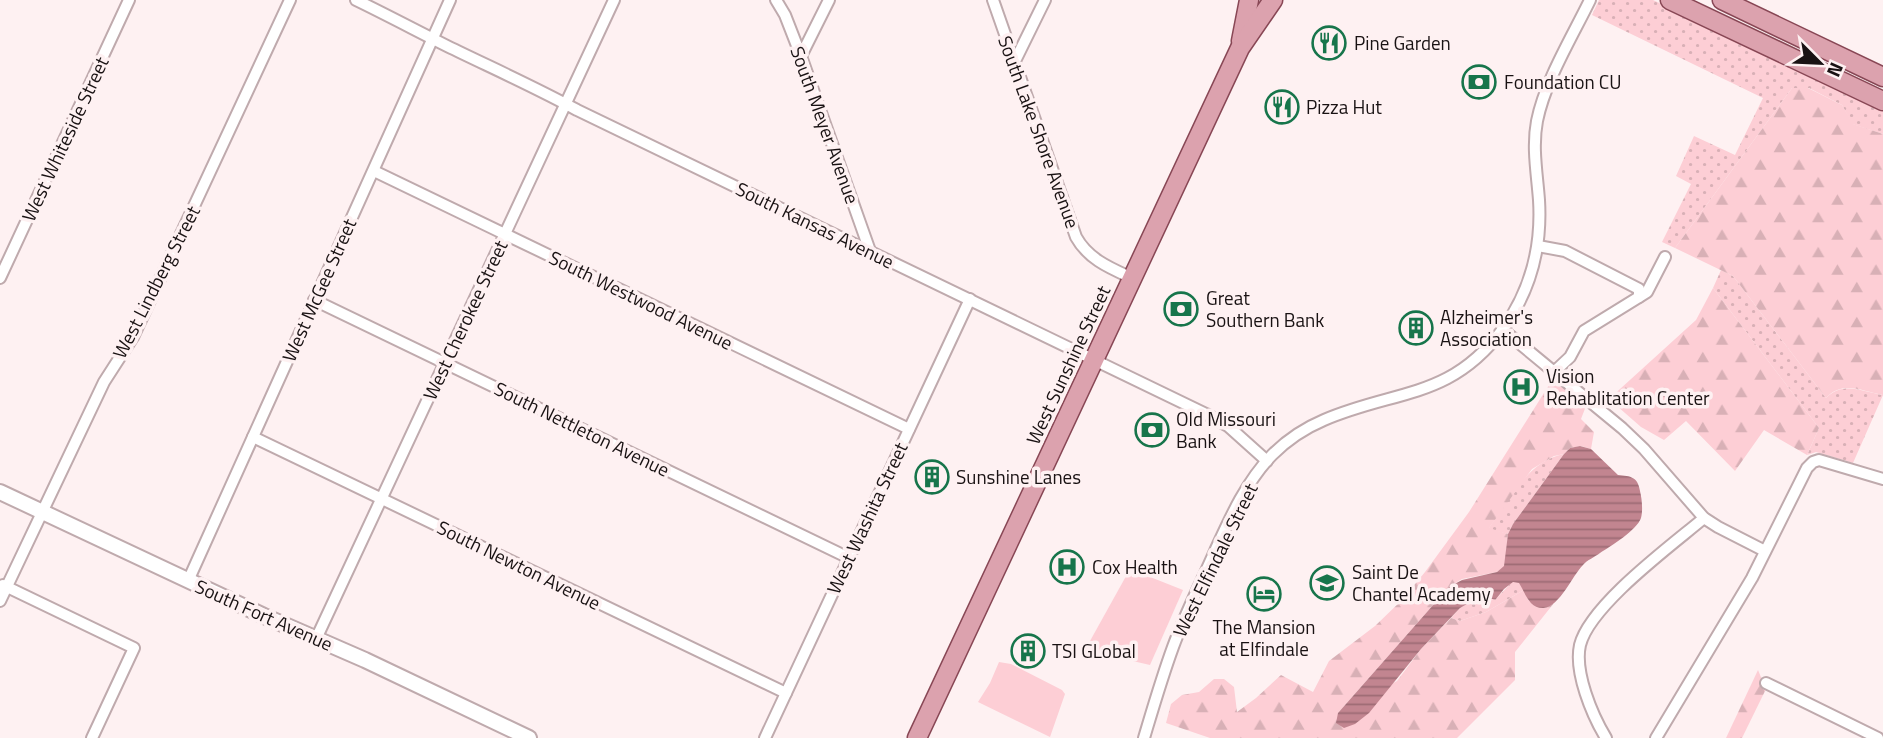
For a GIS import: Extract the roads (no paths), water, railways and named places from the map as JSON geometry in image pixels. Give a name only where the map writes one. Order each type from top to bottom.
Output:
[{"type":"main road","name":"West Sunshine Street","points":[[1240,48],[1249,0]]},
{"type":"main road","name":"West Sunshine Street","points":[[917,738],[1240,48],[1273,0]]},
{"type":"main road","points":[[1670,0],[1883,101]]},
{"type":"main road","points":[[1722,0],[1883,78]]},
{"type":"street","name":"West Whiteside Street","points":[[0,278],[130,0]]},
{"type":"street","name":"West Lindberg Street","points":[[0,601],[3,585],[42,512],[104,382],[133,337],[290,0]]},
{"type":"street","name":"South Kansas Avenue","points":[[356,0],[1219,420],[1267,461]]},
{"type":"street","name":"West McGee Street","points":[[188,581],[450,0]]},
{"type":"street","name":"West Cherokee Street","points":[[316,639],[614,0]]},
{"type":"street","name":"South Meyer Avenue","points":[[776,0],[785,15],[801,56],[870,251]]},
{"type":"street","points":[[801,56],[829,0]]},
{"type":"street","name":"South Lake Shore Avenue","points":[[993,0],[1079,242],[1093,257],[1132,278]]},
{"type":"street","points":[[1014,63],[1045,0]]},
{"type":"street","name":"West Elfindale Street","points":[[1144,738],[1165,669],[1189,609],[1236,507],[1267,461],[1296,435],[1322,421],[1413,393],[1453,376],[1479,356],[1502,329],[1526,290],[1538,246],[1535,160],[1537,121],[1551,80],[1590,0]]},
{"type":"street","name":"South Westwood Avenue","points":[[374,171],[909,429]]},
{"type":"street","points":[[1538,246],[1565,251],[1602,269],[1639,289],[1639,297]]},
{"type":"street","points":[[1555,371],[1570,357],[1584,331],[1647,292],[1665,257]]},
{"type":"street","name":"West Washita Street","points":[[765,738],[970,299]]},
{"type":"street","name":"South Nettleton Avenue","points":[[314,300],[849,558]]},
{"type":"street","points":[[1502,329],[1604,411],[1644,449],[1704,518],[1765,551]]},
{"type":"street","name":"South Newton Avenue","points":[[253,437],[786,693]]},
{"type":"street","points":[[1656,738],[1752,578],[1802,475],[1812,462],[1827,461],[1883,479]]},
{"type":"street","name":"South Fort Avenue","points":[[0,492],[529,738]]},
{"type":"street","points":[[1606,738],[1598,725],[1581,677],[1580,645],[1586,631],[1616,593],[1704,518]]},
{"type":"street","points":[[3,585],[134,648],[92,738]]},
{"type":"street","points":[[1766,682],[1878,738]]},
{"type":"place","name":"Pine Garden","points":[[1329,43]]},
{"type":"place","name":"Foundation CU","points":[[1479,82]]},
{"type":"place","name":"Pizza Hut","points":[[1282,107]]},
{"type":"place","name":"Great Southern Bank","points":[[1181,309]]},
{"type":"place","name":"Alzheimer's Association","points":[[1416,328]]},
{"type":"place","name":"Vision Rehablitation Center","points":[[1521,387]]},
{"type":"place","name":"Old Missouri Bank","points":[[1152,430]]},
{"type":"place","name":"Sunshine Lanes","points":[[932,477]]},
{"type":"place","name":"Cox Health","points":[[1067,567]]},
{"type":"place","name":"Saint De Chantel Academy","points":[[1327,583]]},
{"type":"place","name":"The Mansion at Elfindale","points":[[1264,594]]},
{"type":"place","name":"TSI GLobal","points":[[1028,651]]}]
